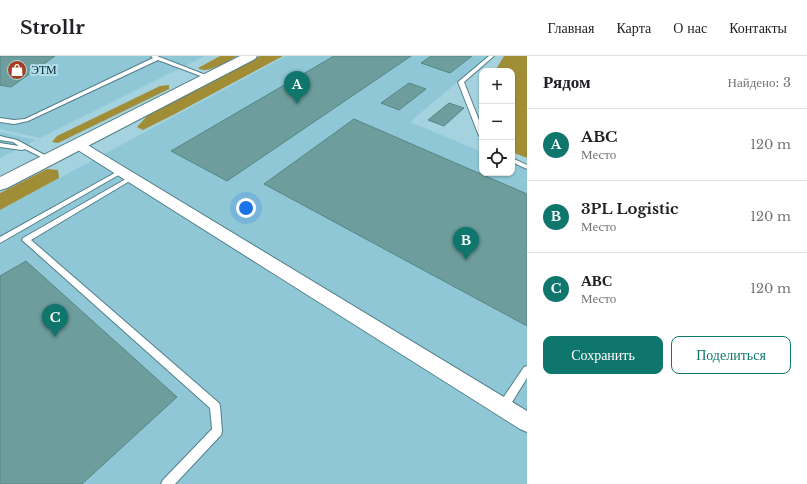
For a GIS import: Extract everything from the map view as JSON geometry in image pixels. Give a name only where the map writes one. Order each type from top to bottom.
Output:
[{"type":"main road","points":[[0,184],[250,56]]},
{"type":"street","points":[[77,144],[527,422]]},
{"type":"lane","points":[[479,128],[461,82],[492,56]]},
{"type":"lane","points":[[0,120],[14,122],[26,120],[155,57],[208,78]]},
{"type":"lane","points":[[0,138],[15,141],[49,159]]},
{"type":"lane","points":[[0,145],[26,148]]},
{"type":"lane","points":[[515,161],[527,167]]},
{"type":"lane","points":[[0,240],[126,175]]},
{"type":"lane","points":[[126,175],[26,240],[215,406],[217,430],[167,484]]},
{"type":"lane","points":[[503,407],[527,370]]},
{"type":"shaded area","points":[[0,56],[205,56],[40,138],[0,129]]},
{"type":"shaded area","points":[[220,56],[237,56],[212,69],[202,70],[198,68]]},
{"type":"shaded area","points":[[260,56],[283,56],[143,130],[137,127],[148,115]]},
{"type":"shaded area","points":[[286,56],[488,56],[410,122],[479,151],[479,176],[515,176],[515,165],[527,170],[527,484],[0,484],[0,210]]},
{"type":"shaded area","points":[[504,56],[527,56],[527,158],[515,153],[515,68],[497,68]]},
{"type":"shaded area","points":[[169,85],[169,89],[58,143],[52,142],[57,136],[160,86]]},
{"type":"shaded area","points":[[0,132],[36,140],[0,158]]},
{"type":"shaded area","points":[[47,169],[58,170],[59,178],[0,210],[0,193]]},
{"type":"building","name":"ЭТМ","points":[[0,56],[55,56],[11,87],[0,85]]},
{"type":"building","points":[[334,56],[411,56],[227,181],[171,151]]},
{"type":"building","points":[[431,56],[472,56],[450,73],[421,63]]},
{"type":"building","points":[[409,83],[426,89],[399,110],[381,103]]},
{"type":"building","points":[[449,103],[464,108],[444,126],[428,120]]},
{"type":"building","points":[[354,119],[479,173],[479,176],[485,176],[527,194],[527,326],[264,184]]},
{"type":"building","points":[[26,261],[177,397],[82,484],[0,484],[0,276]]},
{"type":"place","name":"ЭТМ","points":[[17,70]]},
{"type":"place","name":"ABC","points":[[297,104]]},
{"type":"place","name":"3PL Logistic","points":[[466,260]]},
{"type":"place","name":"АВС","points":[[55,337]]}]
